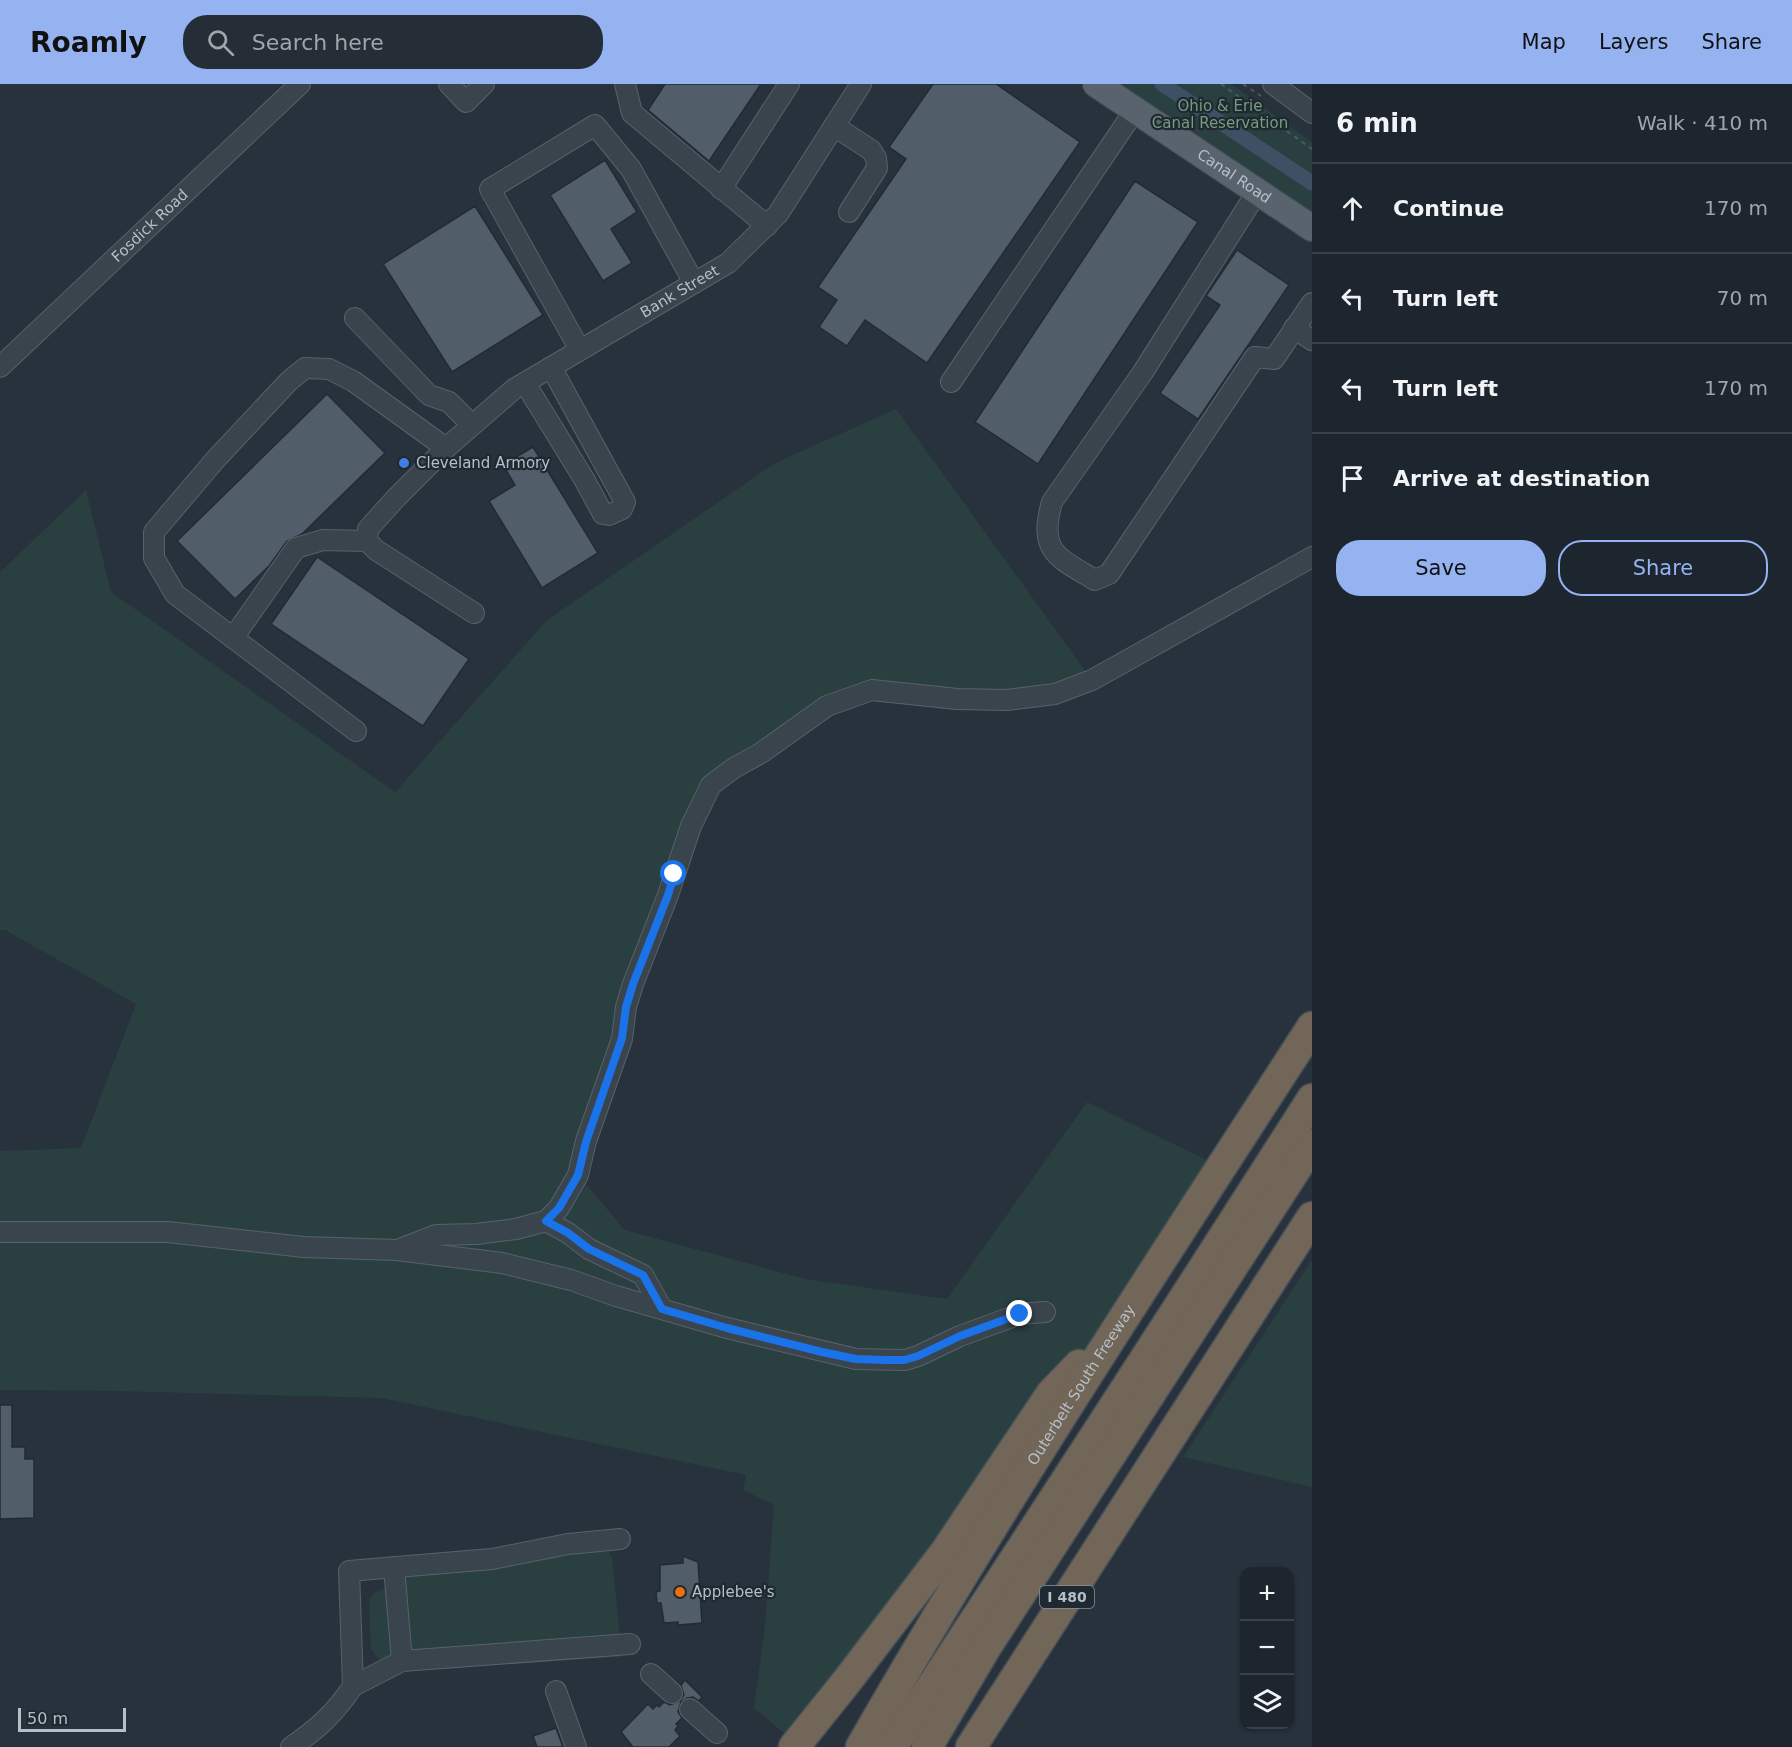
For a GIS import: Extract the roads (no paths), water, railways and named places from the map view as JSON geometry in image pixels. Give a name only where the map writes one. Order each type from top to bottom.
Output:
[{"type":"highway","name":"Outerbelt South Freeway","points":[[861,1747],[1060,1399],[1119,1324],[1312,1027]]},
{"type":"highway","points":[[927,1747],[1114,1427],[1312,1100]]},
{"type":"highway","points":[[892,1747],[990,1596],[1114,1427],[1312,1144]]},
{"type":"highway","name":"I 480","points":[[971,1747],[1312,1217]]},
{"type":"highway","points":[[794,1747],[848,1681],[1060,1399]]},
{"type":"main road","name":"Canal Road","points":[[1096,84],[1312,228]]},
{"type":"street","name":"Fosdick Road","points":[[0,367],[300,84]]},
{"type":"street","points":[[449,84],[466,102],[484,84]]},
{"type":"street","points":[[625,84],[632,113],[767,226]]},
{"type":"street","points":[[721,189],[789,84]]},
{"type":"street","name":"Bank Street","points":[[367,541],[368,530],[379,516],[446,448],[514,389],[728,263],[778,214],[861,84]]},
{"type":"street","points":[[1282,87],[1312,112]]},
{"type":"street","points":[[951,381],[1135,110]]},
{"type":"street","points":[[580,350],[490,189],[595,125],[630,169],[694,283]]},
{"type":"street","points":[[834,126],[872,150],[876,158],[877,168],[849,212]]},
{"type":"street","points":[[1257,192],[1143,372],[1052,502],[1047,520],[1048,541],[1058,557],[1095,580],[1109,574],[1255,357],[1274,359],[1312,303]]},
{"type":"street","points":[[355,318],[429,395],[449,402],[472,425]]},
{"type":"street","points":[[1294,328],[1312,339]]},
{"type":"street","points":[[525,383],[603,514],[609,515],[622,509],[625,502],[551,367]]},
{"type":"street","points":[[356,731],[175,594],[154,558],[153,532],[215,460],[289,381],[305,368],[329,369],[353,381],[446,448]]},
{"type":"street","points":[[233,638],[296,548],[323,540],[367,541],[376,550],[474,613]]},
{"type":"street","points":[[397,1250],[436,1235],[476,1234],[516,1229],[546,1221],[559,1208],[578,1175],[586,1142],[622,1038],[626,1007],[633,984],[668,895],[691,826],[711,784],[761,753],[827,706],[872,690],[957,699],[1007,700],[1054,694],[1092,680],[1312,557]]},
{"type":"street","points":[[546,1221],[568,1233],[589,1249],[643,1275],[662,1309]]},
{"type":"street","points":[[0,1232],[168,1232],[304,1247],[397,1250],[502,1263],[571,1280],[727,1328],[856,1359],[904,1360],[1020,1314],[1045,1312]]},
{"type":"street","points":[[353,1686],[350,1571],[492,1558],[568,1544],[620,1539]]},
{"type":"street","points":[[394,1567],[402,1661]]},
{"type":"street","points":[[291,1747],[326,1721],[353,1686],[402,1661],[630,1644]]},
{"type":"street","points":[[651,1674],[672,1693]]},
{"type":"street","points":[[556,1691],[576,1747]]},
{"type":"street","points":[[690,1709],[717,1733]]},
{"type":"waterway","points":[[1162,84],[1312,183]]},
{"type":"place","name":"Cleveland Armory","points":[[404,463]]},
{"type":"place","name":"Applebee's","points":[[680,1592]]},
{"type":"park label","name":"Ohio & Erie Canal Reservation","points":[[1220,114]]}]
